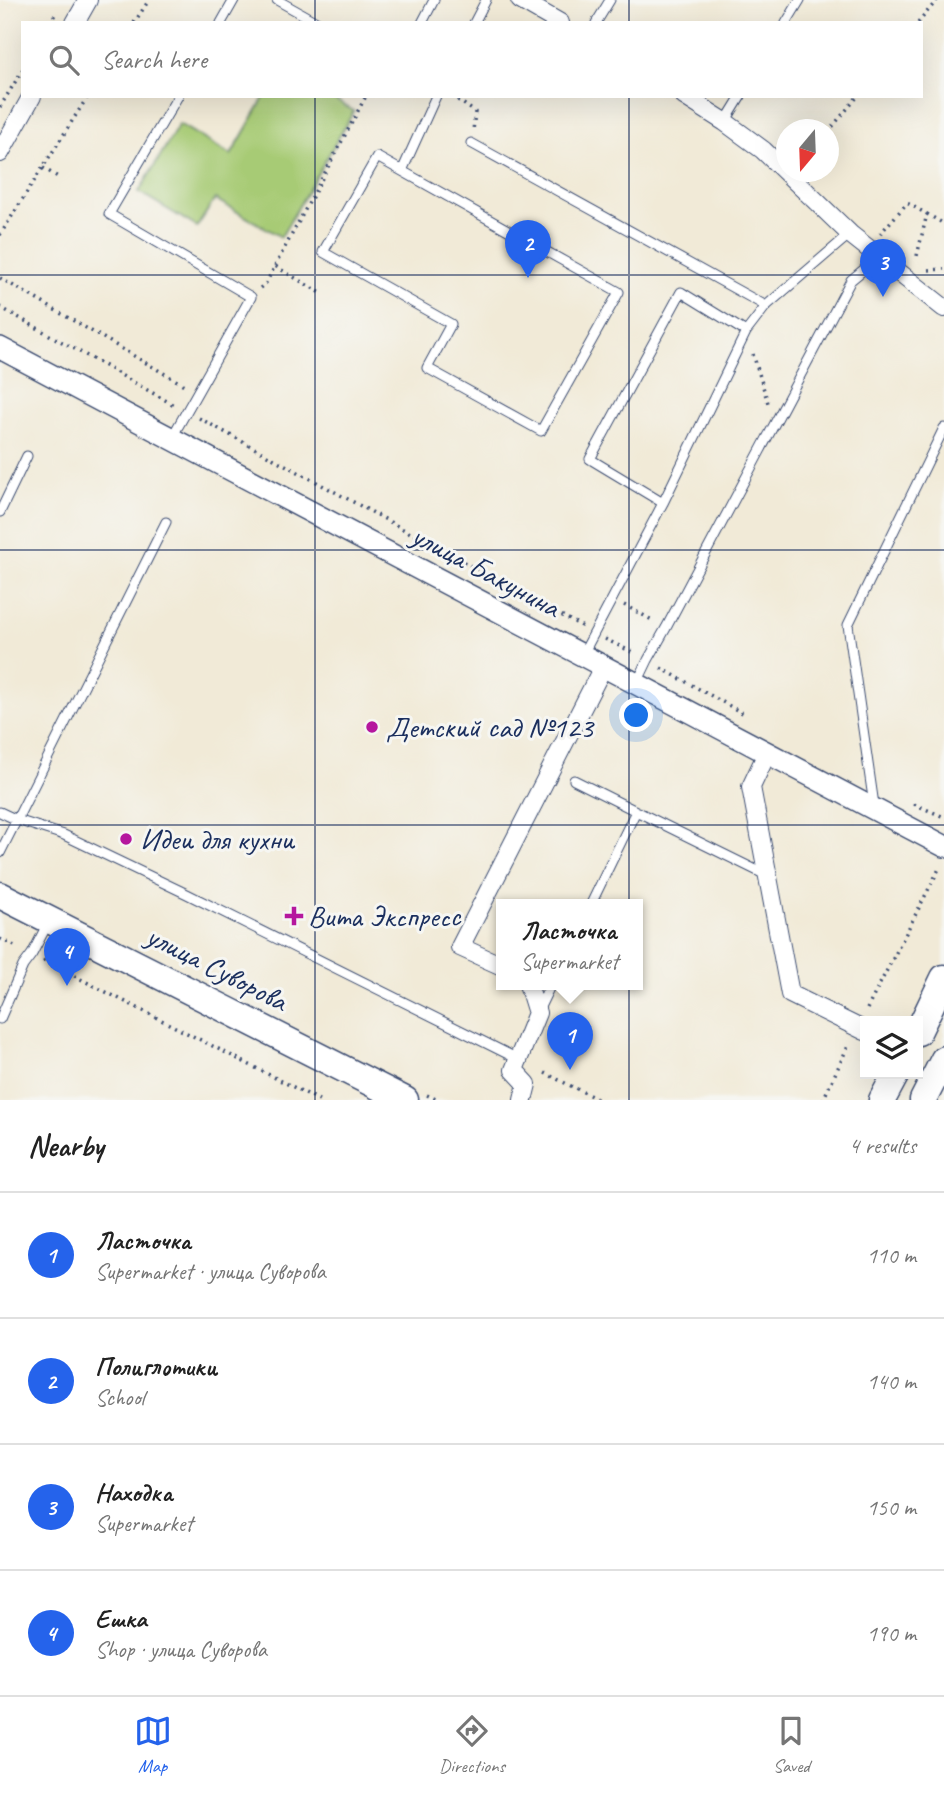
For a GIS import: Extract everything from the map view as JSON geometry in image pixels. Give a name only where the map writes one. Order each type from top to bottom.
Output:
[{"type":"main road","name":"улица Суворова","points":[[0,895],[405,1100]]},
{"type":"main road","points":[[923,1022],[944,978]]},
{"type":"main road","points":[[923,1100],[944,1059]]},
{"type":"main road","points":[[882,1100],[893,1079]]},
{"type":"street","points":[[76,21],[88,0]]},
{"type":"street","points":[[520,0],[557,21]]},
{"type":"street","points":[[0,153],[31,98]]},
{"type":"street","points":[[687,98],[763,150],[850,234],[944,309]]},
{"type":"street","name":"улица Бакунина","points":[[0,348],[875,810],[943,855]]},
{"type":"street","points":[[496,963],[460,947],[603,667]]},
{"type":"street","points":[[766,753],[751,787],[790,994],[860,1029]]},
{"type":"street","points":[[523,1100],[527,1084],[514,1070],[537,1013],[530,990]]},
{"type":"lane","points":[[222,21],[234,0]]},
{"type":"lane","points":[[277,0],[314,21]]},
{"type":"lane","points":[[423,21],[434,0]]},
{"type":"lane","points":[[475,21],[486,0]]},
{"type":"lane","points":[[597,21],[610,0]]},
{"type":"lane","points":[[787,21],[800,0]]},
{"type":"lane","points":[[171,439],[251,297],[110,214],[177,98]]},
{"type":"lane","points":[[402,170],[435,98]]},
{"type":"lane","points":[[725,122],[740,98]]},
{"type":"lane","points":[[471,143],[766,306]]},
{"type":"lane","points":[[377,157],[402,170],[619,292],[541,431],[427,368],[452,324],[323,253],[377,157]]},
{"type":"lane","points":[[583,656],[663,503],[746,332],[766,306],[850,234]]},
{"type":"lane","points":[[637,685],[851,280],[873,253]]},
{"type":"lane","points":[[663,503],[590,459],[681,292],[746,332]]},
{"type":"lane","points":[[875,810],[848,625],[944,428]]},
{"type":"lane","points":[[0,512],[27,456]]},
{"type":"lane","points":[[0,853],[166,523]]},
{"type":"lane","points":[[574,780],[768,876]]},
{"type":"lane","points":[[593,899],[636,811]]},
{"type":"lane","points":[[0,812],[64,835],[518,1059]]},
{"type":"lane","points":[[0,1019],[23,966],[49,921]]},
{"type":"lane","points":[[537,1013],[548,990]]},
{"type":"path","points":[[135,21],[149,0]]},
{"type":"path","points":[[920,21],[937,0]]},
{"type":"path","points":[[0,107],[21,72]]},
{"type":"path","points":[[0,235],[87,98]]},
{"type":"path","points":[[251,297],[266,283],[365,98]]},
{"type":"path","points":[[455,98],[475,112],[471,143]]},
{"type":"path","points":[[839,119],[856,98]]},
{"type":"path","points":[[43,168],[58,177]]},
{"type":"path","points":[[873,253],[907,203],[944,224]]},
{"type":"path","points":[[915,260],[927,214]]},
{"type":"path","points":[[275,266],[321,293]]},
{"type":"path","points":[[0,278],[198,393]]},
{"type":"path","points":[[0,307],[187,412],[753,719]]},
{"type":"path","points":[[746,332],[774,424]]},
{"type":"path","points":[[612,599],[666,628]]},
{"type":"path","points":[[907,801],[944,817]]},
{"type":"path","points":[[867,1016],[943,855]]},
{"type":"path","points":[[0,939],[319,1100]]},
{"type":"path","points":[[822,1100],[860,1031]]},
{"type":"path","points":[[518,1059],[599,1100]]},
{"type":"green space","points":[[264,98],[331,98],[354,111],[281,237],[215,199],[197,227],[139,192],[179,124],[231,155]]},
{"type":"place","name":"Полиглотики","points":[[528,278]]},
{"type":"place","name":"Находка","points":[[883,297]]},
{"type":"place","name":"Детский сад №123","points":[[372,727]]},
{"type":"place","name":"Идеи для кухни","points":[[126,839]]},
{"type":"place","name":"Вита Экспресс","points":[[294,916]]},
{"type":"place","name":"Ешка","points":[[67,986]]},
{"type":"place","name":"Ласточка","points":[[570,1070]]}]
